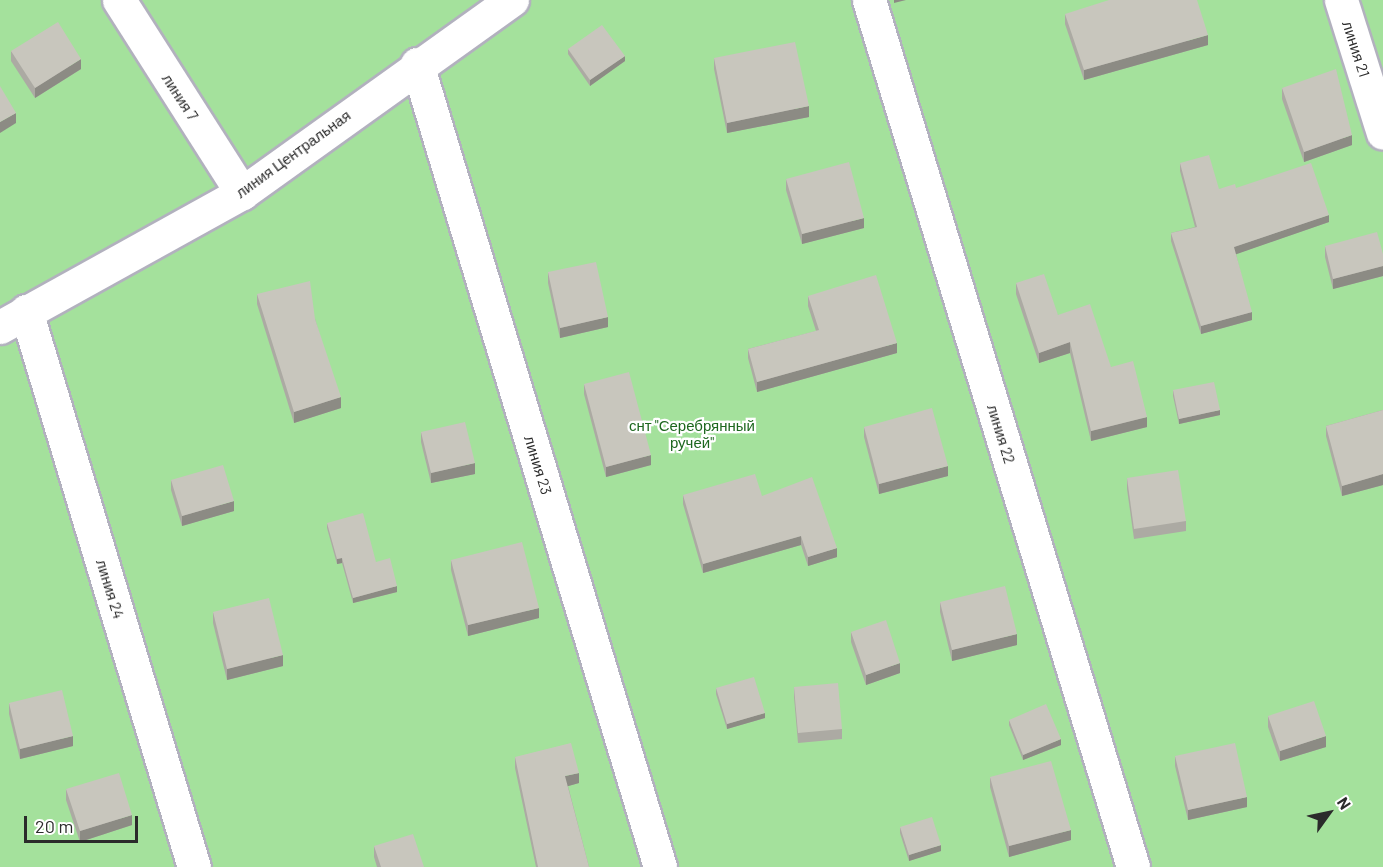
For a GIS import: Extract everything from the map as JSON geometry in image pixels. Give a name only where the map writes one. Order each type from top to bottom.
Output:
[{"type":"street","name":"линия 7","points":[[119,0],[242,193]]},
{"type":"street","name":"линия Центральная","points":[[13,319],[242,193],[417,64],[512,0]]},
{"type":"street","name":"линия 22","points":[[869,0],[1133,867]]},
{"type":"street","name":"линия 21","points":[[1341,0],[1383,133]]},
{"type":"street","name":"линия 23","points":[[417,64],[660,867]]},
{"type":"street","name":"линия 24","points":[[13,319],[194,867]]},
{"type":"green space","name":"снт \"Серебрянный ручей\"","points":[[0,0],[1383,0],[1383,867],[0,867]]},
{"type":"building","points":[[1109,0],[1197,0],[1208,35],[1084,70],[1065,14]]},
{"type":"building","points":[[58,22],[81,59],[35,88],[11,51]]},
{"type":"building","points":[[602,25],[625,56],[590,80],[568,49]]},
{"type":"building","points":[[795,42],[809,106],[727,123],[714,58]]},
{"type":"building","points":[[1336,69],[1352,135],[1304,152],[1282,88]]},
{"type":"building","points":[[0,86],[16,113],[0,122]]},
{"type":"building","points":[[1209,155],[1219,189],[1235,184],[1236,188],[1311,163],[1329,215],[1234,247],[1252,312],[1201,326],[1171,233],[1197,227],[1180,163]]},
{"type":"building","points":[[849,162],[864,218],[802,234],[786,179]]},
{"type":"building","points":[[1377,232],[1383,254],[1383,266],[1333,279],[1325,246]]},
{"type":"building","points":[[596,262],[608,317],[560,328],[548,272]]},
{"type":"building","points":[[1044,274],[1058,315],[1090,304],[1111,367],[1133,361],[1147,417],[1091,431],[1070,342],[1039,353],[1016,283]]},
{"type":"building","points":[[876,275],[897,343],[757,382],[748,349],[819,330],[808,296]]},
{"type":"building","points":[[310,281],[315,319],[341,397],[294,412],[257,294]]},
{"type":"building","points":[[629,372],[651,455],[606,467],[584,384]]},
{"type":"building","points":[[1214,382],[1220,410],[1179,419],[1173,390]]},
{"type":"building","points":[[932,408],[948,466],[879,484],[864,427]]},
{"type":"building","points":[[1383,410],[1383,474],[1342,486],[1326,426]]},
{"type":"building","points":[[465,422],[475,463],[431,473],[421,432]]},
{"type":"building","points":[[223,465],[234,501],[182,516],[171,480]]},
{"type":"building","points":[[1178,470],[1186,521],[1134,529],[1127,478]]},
{"type":"building","points":[[755,474],[762,496],[812,477],[837,548],[808,557],[801,536],[703,564],[683,495]]},
{"type":"building","points":[[363,513],[376,562],[390,558],[397,586],[353,598],[342,558],[337,559],[327,523]]},
{"type":"building","points":[[522,542],[539,608],[468,625],[451,560]]},
{"type":"building","points":[[1005,586],[1017,634],[952,650],[940,602]]},
{"type":"building","points":[[269,598],[283,655],[227,669],[213,612]]},
{"type":"building","points":[[886,620],[900,663],[866,675],[851,632]]},
{"type":"building","points":[[754,677],[765,713],[727,724],[716,688]]},
{"type":"building","points":[[838,683],[842,729],[798,733],[794,687]]},
{"type":"building","points":[[62,690],[73,736],[20,749],[9,703]]},
{"type":"building","points":[[1314,701],[1326,736],[1280,751],[1268,716]]},
{"type":"building","points":[[1046,704],[1061,739],[1023,755],[1009,720]]},
{"type":"building","points":[[571,743],[579,773],[565,776],[589,867],[538,867],[515,757]]},
{"type":"building","points":[[1235,743],[1247,797],[1188,810],[1175,756]]},
{"type":"building","points":[[1051,761],[1071,830],[1009,846],[990,777]]},
{"type":"building","points":[[119,773],[132,815],[80,831],[66,789]]},
{"type":"building","points":[[932,817],[941,845],[909,855],[900,827]]},
{"type":"building","points":[[413,834],[424,867],[381,867],[374,846]]}]
